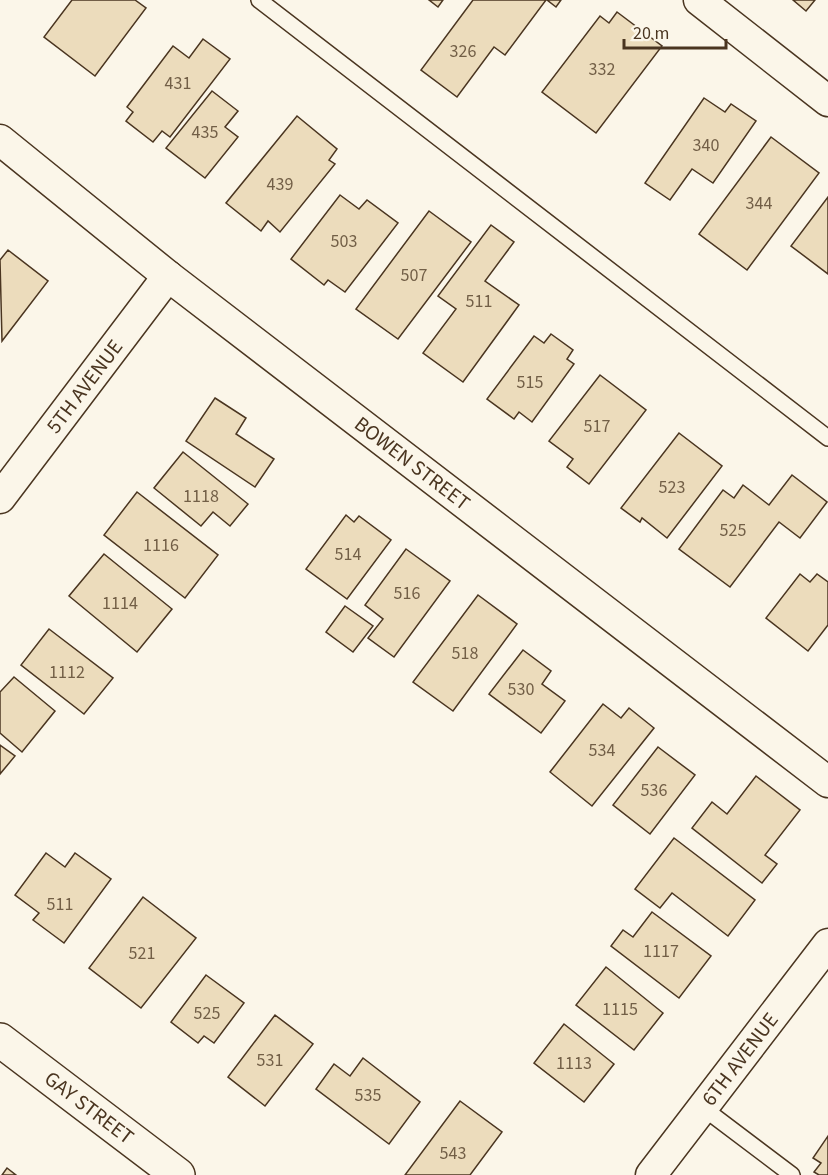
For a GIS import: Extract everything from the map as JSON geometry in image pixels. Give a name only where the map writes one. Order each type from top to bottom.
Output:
[{"type":"street","points":[[699,0],[828,101]]},
{"type":"street","name":"BOWEN STREET","points":[[0,140],[168,276],[828,782]]},
{"type":"street","name":"5TH AVENUE","points":[[0,498],[168,276]]},
{"type":"street","name":"6TH AVENUE","points":[[651,1175],[828,944]]},
{"type":"street","name":"GAY STREET","points":[[0,1040],[178,1175]]},
{"type":"lane","points":[[259,0],[828,438]]},
{"type":"lane","points":[[702,1107],[792,1175]]},
{"type":"building","points":[[72,0],[135,0],[146,8],[95,76],[44,37]]},
{"type":"building","points":[[429,0],[443,0],[438,7]]},
{"type":"building","points":[[473,0],[546,0],[505,55],[494,47],[457,97],[421,70]]},
{"type":"building","points":[[547,0],[561,0],[556,7]]},
{"type":"building","points":[[793,0],[815,0],[806,11]]},
{"type":"building","points":[[617,12],[662,46],[596,133],[542,92],[600,16],[609,23]]},
{"type":"building","points":[[203,39],[230,59],[170,137],[162,131],[153,142],[126,121],[133,112],[127,107],[173,46],[189,58]]},
{"type":"building","points":[[212,91],[238,111],[225,127],[238,137],[205,178],[166,148]]},
{"type":"building","points":[[704,98],[725,112],[731,104],[756,121],[713,183],[692,169],[670,200],[645,183]]},
{"type":"building","points":[[297,116],[337,149],[329,160],[335,164],[280,232],[268,221],[261,231],[226,203]]},
{"type":"building","points":[[771,137],[819,173],[747,270],[699,234]]},
{"type":"building","points":[[340,195],[359,209],[367,200],[398,223],[345,292],[328,280],[324,285],[291,259]]},
{"type":"building","points":[[828,197],[828,274],[791,246]]},
{"type":"building","points":[[429,211],[471,242],[398,339],[356,309]]},
{"type":"building","points":[[491,225],[514,242],[485,281],[519,305],[463,382],[423,353],[456,309],[438,296]]},
{"type":"building","points":[[8,250],[48,281],[2,341],[0,260]]},
{"type":"building","points":[[551,334],[573,350],[567,359],[574,364],[532,422],[519,412],[514,419],[487,399],[534,336],[544,343]]},
{"type":"building","points":[[600,375],[646,410],[589,484],[567,467],[573,459],[549,441]]},
{"type":"building","points":[[215,398],[246,418],[236,434],[274,459],[255,487],[186,441]]},
{"type":"building","points":[[679,433],[722,466],[667,538],[642,518],[640,522],[621,508]]},
{"type":"building","points":[[183,452],[248,504],[230,526],[213,512],[201,526],[154,488]]},
{"type":"building","points":[[792,475],[827,502],[800,538],[779,522],[730,587],[679,549],[723,490],[734,498],[743,485],[769,505]]},
{"type":"building","points":[[137,492],[218,555],[185,598],[104,535]]},
{"type":"building","points":[[346,515],[354,522],[359,516],[391,540],[347,599],[306,569]]},
{"type":"building","points":[[406,549],[450,581],[394,657],[368,638],[383,619],[365,605]]},
{"type":"building","points":[[104,554],[172,609],[137,652],[69,596]]},
{"type":"building","points":[[800,574],[810,582],[817,574],[828,582],[828,625],[808,651],[766,618]]},
{"type":"building","points":[[478,595],[517,624],[453,711],[413,682]]},
{"type":"building","points":[[345,606],[373,626],[353,652],[326,632]]},
{"type":"building","points":[[49,629],[113,678],[84,714],[21,665]]},
{"type":"building","points":[[523,650],[551,671],[542,684],[565,701],[541,733],[489,694]]},
{"type":"building","points":[[14,677],[55,711],[22,752],[0,733],[0,692]]},
{"type":"building","points":[[603,704],[621,718],[629,708],[654,728],[592,806],[550,772]]},
{"type":"building","points":[[0,745],[15,756],[0,774]]},
{"type":"building","points":[[658,747],[695,775],[650,834],[613,805]]},
{"type":"building","points":[[756,776],[800,810],[765,855],[777,864],[762,883],[692,828],[712,802],[727,814]]},
{"type":"building","points":[[674,838],[755,900],[728,936],[672,893],[660,908],[635,889]]},
{"type":"building","points":[[46,853],[65,867],[75,853],[111,879],[64,943],[33,920],[39,913],[15,895]]},
{"type":"building","points":[[143,897],[196,938],[141,1008],[89,968]]},
{"type":"building","points":[[652,912],[711,956],[679,998],[611,946],[623,930],[633,937]]},
{"type":"building","points":[[606,967],[663,1013],[634,1050],[576,1005]]},
{"type":"building","points":[[206,975],[244,1003],[214,1043],[204,1036],[198,1043],[171,1022]]},
{"type":"building","points":[[275,1015],[313,1044],[265,1106],[228,1077]]},
{"type":"building","points":[[564,1024],[614,1064],[584,1102],[534,1063]]},
{"type":"building","points":[[363,1058],[420,1102],[389,1144],[316,1089],[334,1064],[350,1076]]},
{"type":"building","points":[[460,1101],[502,1132],[470,1175],[405,1175]]},
{"type":"building","points":[[828,1136],[828,1175],[819,1175],[814,1172],[821,1163],[813,1158]]},
{"type":"building","points":[[7,1168],[16,1175],[2,1175]]}]
